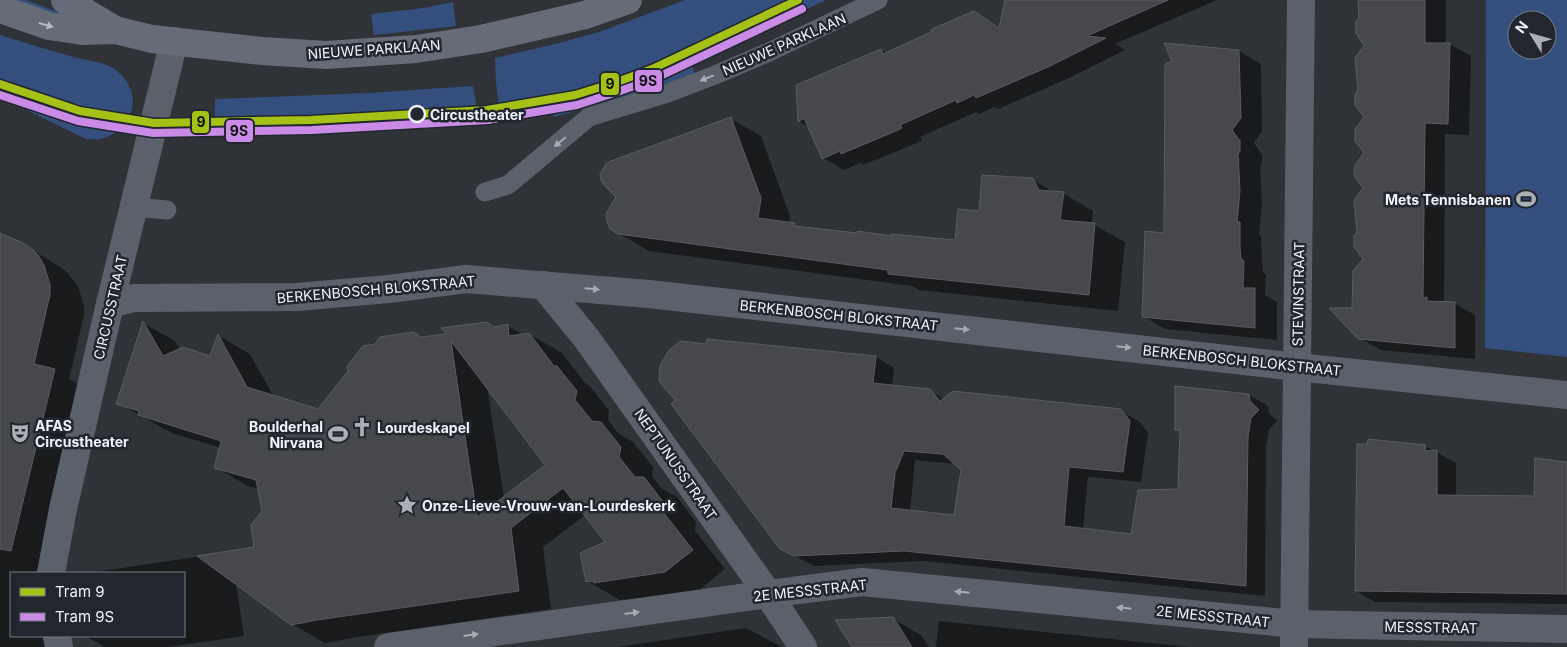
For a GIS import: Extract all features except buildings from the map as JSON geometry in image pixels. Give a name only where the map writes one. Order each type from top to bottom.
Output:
[{"type":"main road","name":"NIEUWE PARKLAAN","points":[[65,0],[115,30]]},
{"type":"main road","name":"NIEUWE PARKLAAN","points":[[0,9],[49,26],[82,32],[115,30],[152,39],[262,51],[326,55],[416,49],[491,37],[585,15],[628,0]]},
{"type":"street","name":"STEVINSTRAAT","points":[[1294,636],[1301,0]]},
{"type":"street","name":"CIRCUSSTRAAT","points":[[51,572],[63,509],[110,304],[174,41]]},
{"type":"street","name":"BERKENBOSCH BLOKSTRAAT","points":[[110,304],[134,298],[297,297],[389,289],[466,279],[649,294],[1567,396]]},
{"type":"street","name":"NEPTUNUSSTRAAT","points":[[544,285],[587,339],[768,594],[803,647]]},
{"type":"street","name":"2E MESSSTRAAT","points":[[388,647],[862,582],[1294,636]]},
{"type":"street","name":"MESSSTRAAT","points":[[1294,636],[1567,630]]},
{"type":"lane","name":"NIEUWE PARKLAAN","points":[[485,192],[508,185],[589,118],[668,93],[715,75],[769,52],[878,0]]},
{"type":"lane","points":[[133,208],[167,210]]},
{"type":"shaded area","points":[[0,0],[26,0],[72,17]]},
{"type":"shaded area","points":[[685,0],[826,0],[751,36],[690,60],[695,74],[611,102],[553,117],[553,108],[501,119],[495,58],[599,32]]},
{"type":"shaded area","name":"Mets Tennisbanen","points":[[1486,0],[1567,0],[1567,357],[1485,348]]},
{"type":"shaded area","points":[[453,2],[456,26],[374,35],[371,14],[424,8]]},
{"type":"shaded area","points":[[0,35],[111,67],[124,78],[133,99],[130,115],[126,122],[113,134],[98,139],[86,139],[0,97]]},
{"type":"shaded area","points":[[473,86],[479,119],[215,132],[215,99],[368,93]]},
{"type":"tram line","name":"9","points":[[0,84],[80,111],[154,123],[311,120],[487,110],[575,95],[617,82],[652,69],[798,0]]},
{"type":"tram line","name":"9S","points":[[0,95],[78,121],[153,133],[312,130],[488,120],[577,105],[620,91],[656,78],[802,9]]},
{"type":"place","name":"Circustheater","points":[[417,114]]},
{"type":"place","name":"Mets Tennisbanen","points":[[1526,199]]},
{"type":"place","name":"Lourdeskapel","points":[[362,427]]},
{"type":"place","name":"AFAS Circustheater","points":[[20,433]]},
{"type":"place","name":"Boulderhal Nirvana","points":[[338,434]]},
{"type":"place","name":"Onze-Lieve-Vrouw-van-Lourdeskerk","points":[[407,505]]}]
